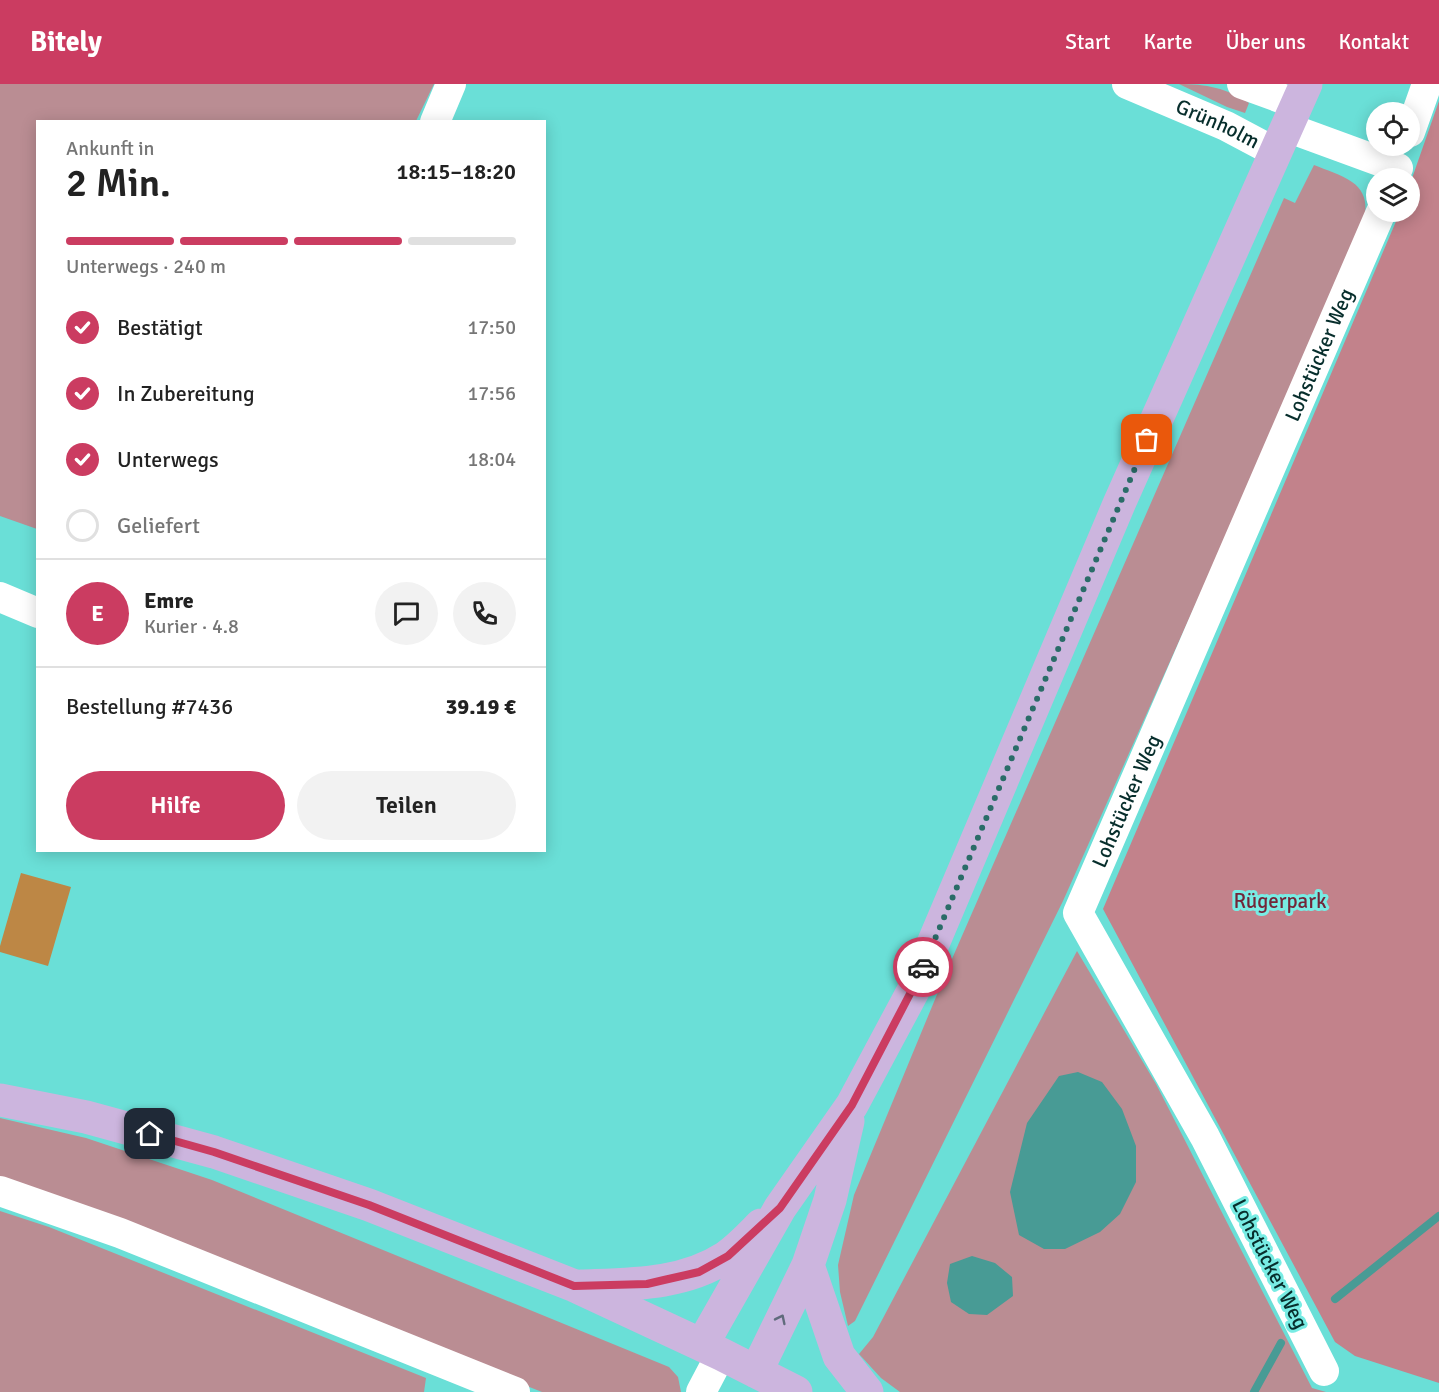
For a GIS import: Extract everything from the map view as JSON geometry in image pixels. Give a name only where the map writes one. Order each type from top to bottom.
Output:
[{"type":"main road","points":[[712,1350],[780,1208],[852,1105],[912,990],[1119,504],[1291,117]]},
{"type":"main road","points":[[0,1100],[86,1117],[214,1152],[369,1205],[574,1286],[796,1392]]},
{"type":"main road","points":[[756,1372],[808,1265],[830,1200],[852,1105]]},
{"type":"main road","points":[[574,1286],[647,1284],[699,1272],[728,1256],[780,1208]]},
{"type":"main road","points":[[808,1265],[839,1356],[867,1392]]},
{"type":"street","points":[[436,120],[451,84]]},
{"type":"street","name":"Grünholm","points":[[1127,84],[1226,126],[1291,117]]},
{"type":"street","points":[[1242,84],[1291,117],[1399,164]]},
{"type":"street","points":[[1420,104],[1427,84]]},
{"type":"street","name":"Lohstücker Weg","points":[[1324,1371],[1205,1137],[1078,913],[1377,222]]},
{"type":"street","points":[[0,597],[36,612]]},
{"type":"street","points":[[0,1191],[120,1233],[515,1392]]},
{"type":"street","points":[[701,1392],[712,1350]]},
{"type":"shaded area","points":[[0,84],[434,84],[416,120],[36,120],[36,529],[0,516]]},
{"type":"shaded area","points":[[1179,84],[1216,88],[1249,103],[1245,113]]},
{"type":"shaded area","points":[[1314,165],[1348,179],[1361,191],[1365,201],[1365,212],[1359,237],[1063,901],[855,1321],[848,1326],[840,1292],[838,1265],[854,1195],[948,968],[1284,198],[1295,203]]},
{"type":"shaded area","points":[[1077,951],[1156,1084],[1312,1388],[1326,1392],[900,1392],[881,1378],[859,1354],[873,1337]]},
{"type":"shaded area","points":[[0,1118],[86,1138],[212,1180],[669,1367],[678,1377],[681,1392],[542,1392],[122,1224],[3,1183],[0,1176]]},
{"type":"shaded area","points":[[0,1211],[49,1227],[426,1378],[424,1392],[0,1392]]},
{"type":"green space","name":"Rügerpark","points":[[1439,101],[1439,1383],[1355,1356],[1335,1342],[1103,909],[1396,222],[1420,222],[1420,168],[1416,168]]},
{"type":"water","points":[[1078,1072],[1102,1082],[1122,1109],[1136,1146],[1136,1182],[1120,1214],[1100,1232],[1065,1249],[1044,1249],[1019,1235],[1010,1192],[1027,1123],[1059,1076]]},
{"type":"water","points":[[972,1256],[995,1263],[1012,1277],[1013,1296],[987,1315],[969,1314],[951,1302],[947,1283],[950,1264]]},
{"type":"building","points":[[21,873],[71,887],[48,966],[0,952]]},
{"type":"waterway","points":[[1335,1299],[1439,1216]]},
{"type":"waterway","points":[[1254,1392],[1281,1343]]},
{"type":"way so far","points":[[923,967],[1147,440]]},
{"type":"route","points":[[150,1134],[214,1152],[369,1205],[574,1286],[647,1284],[699,1272],[728,1256],[780,1208],[852,1105],[923,967]]}]
